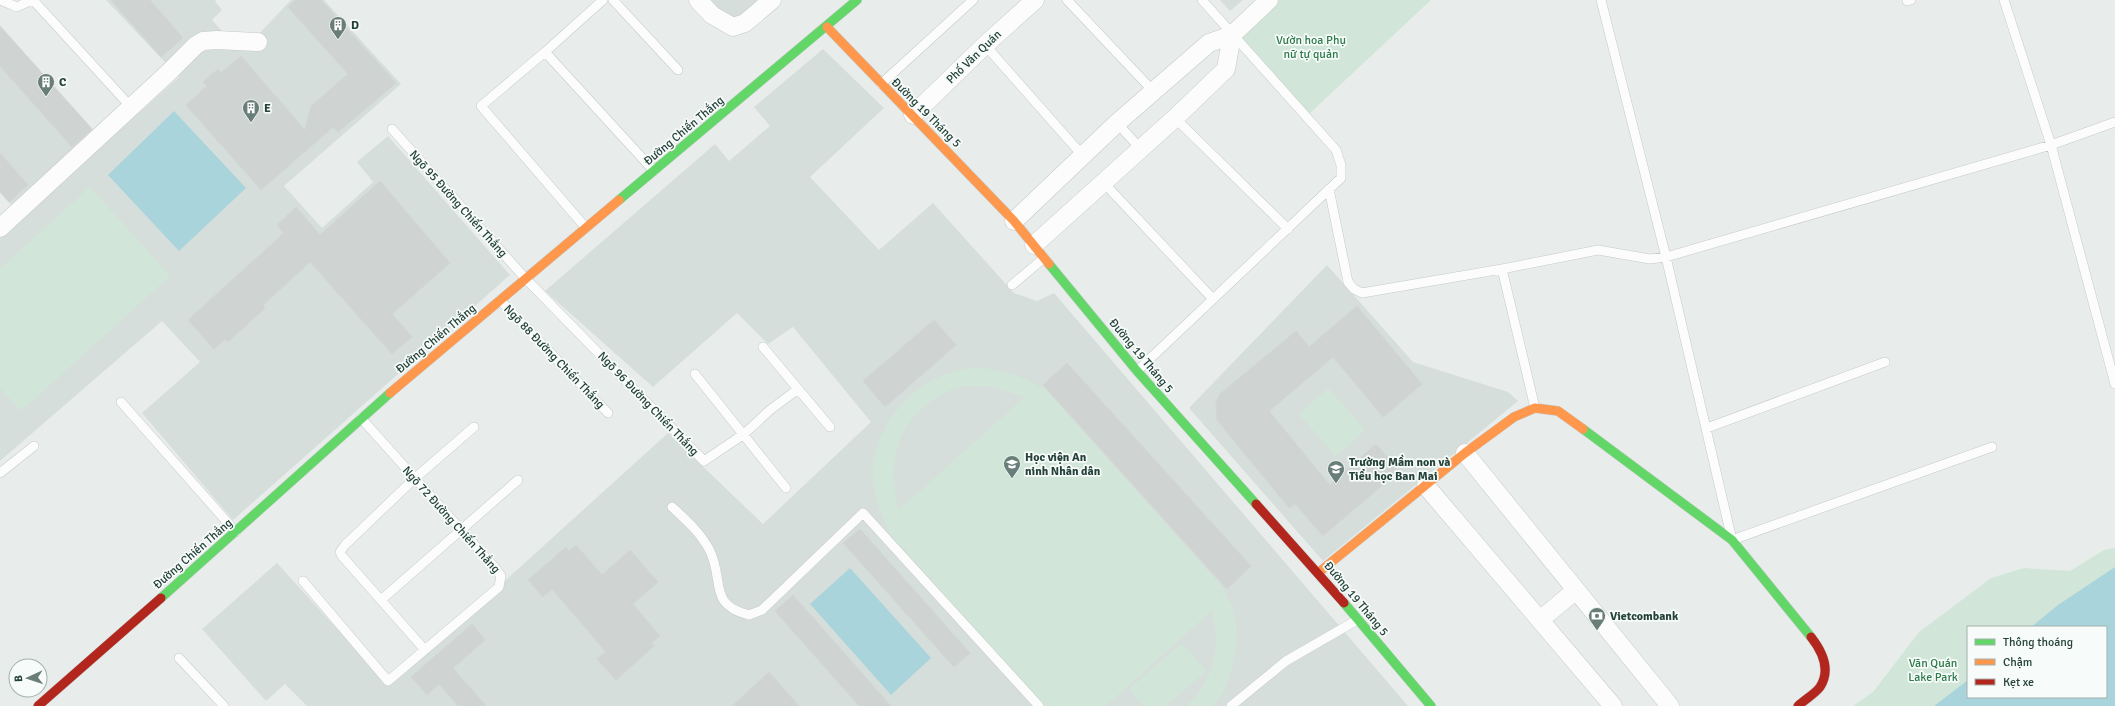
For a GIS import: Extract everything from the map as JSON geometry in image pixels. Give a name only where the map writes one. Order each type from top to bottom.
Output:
[{"type":"street","points":[[698,0],[712,15],[732,27],[745,23],[772,0]]},
{"type":"street","name":"Đường Chiến Thắng","points":[[38,706],[236,532],[361,418],[525,278],[827,27],[857,0]]},
{"type":"street","name":"Phố Văn Quán","points":[[913,115],[985,45],[1035,0]]},
{"type":"street","points":[[1014,221],[1118,123],[1209,43],[1232,35],[1269,0]]},
{"type":"street","name":"Đường 19 Tháng 5","points":[[827,27],[1014,221],[1137,371],[1318,573],[1431,706]]},
{"type":"street","points":[[1039,252],[1103,182],[1175,118],[1226,69],[1232,35]]},
{"type":"street","points":[[0,228],[196,45],[203,41],[237,40],[258,42]]},
{"type":"street","points":[[1318,573],[1465,453],[1514,417],[1535,408],[1558,411],[1732,540],[1818,646],[1821,653],[1826,666],[1820,687],[1798,706]]},
{"type":"street","points":[[1465,453],[1670,706]]},
{"type":"street","points":[[1426,486],[1613,706]]},
{"type":"street","points":[[1540,620],[1576,590]]},
{"type":"lane","points":[[0,0],[17,7],[32,0],[131,107]]},
{"type":"lane","points":[[586,228],[481,106],[545,52],[603,0]]},
{"type":"lane","points":[[613,0],[678,70]]},
{"type":"lane","points":[[881,84],[973,0]]},
{"type":"lane","points":[[1067,0],[1154,92]]},
{"type":"lane","points":[[1137,371],[1341,178],[1341,165],[1336,150],[1202,0]]},
{"type":"lane","points":[[1602,0],[1666,257],[1732,540],[1992,447]]},
{"type":"lane","points":[[2004,0],[2051,145],[2115,384]]},
{"type":"lane","points":[[985,45],[1083,156]]},
{"type":"lane","points":[[545,52],[654,171]]},
{"type":"lane","points":[[1175,118],[1288,228]]},
{"type":"lane","points":[[1329,189],[1348,282],[1354,289],[1362,293],[1502,269],[1598,250],[1650,258],[1666,257],[2051,145],[2115,122]]},
{"type":"lane","points":[[1118,123],[1140,148]]},
{"type":"lane","name":"Ngõ 95 Đường Chiến Thắng","points":[[392,130],[525,278]]},
{"type":"lane","points":[[1103,182],[1213,299]]},
{"type":"lane","points":[[1012,285],[1039,252]]},
{"type":"lane","points":[[1502,269],[1535,408]]},
{"type":"lane","name":"Ngõ 96 Đường Chiến Thắng","points":[[525,278],[704,461],[744,434],[770,410],[798,389]]},
{"type":"lane","name":"Ngõ 88 Đường Chiến Thắng","points":[[500,300],[608,414]]},
{"type":"lane","points":[[764,348],[830,427]]},
{"type":"lane","points":[[1707,428],[1885,362]]},
{"type":"lane","points":[[695,374],[786,488]]},
{"type":"lane","points":[[120,402],[236,532]]},
{"type":"lane","name":"Ngõ 72 Đường Chiến Thắng","points":[[303,581],[388,681],[499,587],[501,576],[361,418]]},
{"type":"lane","points":[[425,650],[340,552],[345,545],[414,479],[474,427]]},
{"type":"lane","points":[[0,473],[34,446]]},
{"type":"lane","points":[[381,600],[518,480]]},
{"type":"lane","points":[[672,507],[697,530],[710,550],[717,575],[720,596],[727,606],[749,615],[762,610],[863,513],[1039,706]]},
{"type":"lane","points":[[1231,706],[1286,661],[1357,620]]},
{"type":"lane","points":[[179,658],[224,706]]},
{"type":"shaded area","points":[[106,0],[216,0],[215,1],[222,10],[212,20],[233,43],[253,40],[291,0],[324,0],[401,84],[284,186],[322,228],[373,182],[357,162],[388,136],[510,275],[233,520],[142,413],[200,362],[162,321],[0,461],[0,238],[179,77]]},
{"type":"shaded area","points":[[709,0],[765,0],[730,23]]},
{"type":"shaded area","points":[[1220,0],[1243,0],[1230,11]]},
{"type":"shaded area","points":[[0,26],[94,131],[12,206],[0,192]]},
{"type":"shaded area","name":"Học viện An ninh Nhân dân","points":[[823,49],[884,108],[810,177],[879,250],[933,203],[1014,293],[1037,301],[1054,293],[1408,706],[307,706],[285,684],[266,701],[202,629],[277,563],[389,686],[668,433],[763,524],[871,422],[793,327],[768,344],[737,313],[653,387],[545,291],[715,144],[729,161],[770,126],[754,107]]},
{"type":"shaded area","name":"Trường Mầm non và Tiểu học Ban Mai","points":[[1327,265],[1413,362],[1508,392],[1518,401],[1323,561],[1189,408]]},
{"type":"green space","name":"Vườn hoa Phụ nữ tự quản","points":[[1273,0],[1431,0],[1308,115],[1236,35]]},
{"type":"green space","points":[[90,187],[170,276],[21,411],[0,388],[0,269]]},
{"type":"green space","points":[[974,367],[1012,374],[1038,385],[1047,391],[1222,587],[1231,604],[1236,620],[1236,646],[1230,674],[1220,698],[1213,706],[1187,706],[1204,685],[1210,674],[1216,637],[1212,610],[1106,706],[1044,706],[891,535],[878,504],[873,480],[875,456],[879,441],[886,426],[906,401],[917,390],[930,381],[951,372]],"holes":[[[964,386],[990,386],[1025,397],[899,510],[895,493],[895,461],[898,446],[904,431],[913,418],[924,406],[948,391]]]},
{"type":"green space","points":[[1328,388],[1365,430],[1336,456],[1299,414]]},
{"type":"green space","name":"Văn Quán Lake Park","points":[[2115,548],[2115,706],[1853,706],[1873,692],[1919,632],[1991,578],[2024,568],[2070,571],[2104,550]]},
{"type":"green space","points":[[1182,643],[1206,671],[1165,706],[1143,706],[1129,689]]},
{"type":"water","points":[[174,111],[246,188],[179,251],[108,175]]},
{"type":"water","points":[[2115,567],[2115,706],[1934,706],[1967,681],[1967,698],[2107,698],[2107,626],[2032,626],[2058,605]]},
{"type":"water","points":[[850,568],[931,658],[891,695],[810,604]]},
{"type":"building","points":[[111,0],[150,0],[183,38],[161,57]]},
{"type":"building","points":[[295,0],[321,0],[396,83],[338,132],[333,127],[261,190],[186,105],[207,86],[203,82],[218,69],[221,73],[241,56],[305,130],[311,106],[348,74],[288,7]]},
{"type":"building","name":"C","points":[[0,26],[92,129],[72,147],[0,66]]},
{"type":"building","points":[[0,153],[28,185],[9,202],[0,192]]},
{"type":"building","points":[[380,181],[450,263],[392,314],[412,337],[392,354],[310,262],[263,305],[265,308],[228,342],[225,339],[214,349],[188,320],[284,233],[277,225],[296,207],[320,235]]},
{"type":"building","points":[[1357,306],[1422,384],[1383,417],[1333,357],[1269,411],[1330,485],[1376,444],[1399,471],[1323,536],[1295,504],[1289,508],[1217,420],[1216,402],[1220,394],[1296,331],[1309,347]]},
{"type":"building","points":[[934,320],[956,345],[885,407],[863,381]]},
{"type":"building","points":[[1067,363],[1251,566],[1227,589],[1043,385]]},
{"type":"building","points":[[860,529],[970,653],[954,667],[843,543]]},
{"type":"building","points":[[576,545],[602,575],[630,550],[658,582],[633,604],[660,636],[651,643],[654,646],[616,680],[597,659],[606,652],[552,589],[543,597],[528,580],[566,547],[569,551]]},
{"type":"building","points":[[793,595],[891,706],[859,706],[775,611]]},
{"type":"building","points":[[472,624],[485,640],[453,668],[486,706],[458,706],[439,684],[427,695],[411,677]]},
{"type":"building","points":[[769,672],[799,706],[732,706]]},
{"type":"traffic: fast","points":[[619,200],[857,0]]},
{"type":"traffic: fast","points":[[1049,264],[1137,371],[1256,504]]},
{"type":"traffic: fast","points":[[161,598],[390,393]]},
{"type":"traffic: fast","points":[[1583,429],[1732,540],[1811,637]]},
{"type":"traffic: fast","points":[[1344,603],[1431,706]]},
{"type":"traffic: slow","points":[[827,27],[1014,221],[1049,264]]},
{"type":"traffic: slow","points":[[390,393],[619,200]]},
{"type":"traffic: slow","points":[[1318,573],[1465,453],[1514,417],[1535,408],[1558,411],[1583,429]]},
{"type":"traffic: jam","points":[[1256,504],[1344,603]]},
{"type":"traffic: jam","points":[[38,706],[161,598]]},
{"type":"traffic: jam","points":[[1798,706],[1818,690],[1825,674],[1822,654],[1811,637]]},
{"type":"place","name":"D","points":[[338,40]]},
{"type":"place","name":"C","points":[[46,97]]},
{"type":"place","name":"E","points":[[251,123]]},
{"type":"place","name":"Học viện An ninh Nhân dân","points":[[1012,479]]},
{"type":"place","name":"Trường Mầm non và Tiểu học Ban Mai","points":[[1336,484]]},
{"type":"place","name":"Vietcombank","points":[[1597,631]]}]
